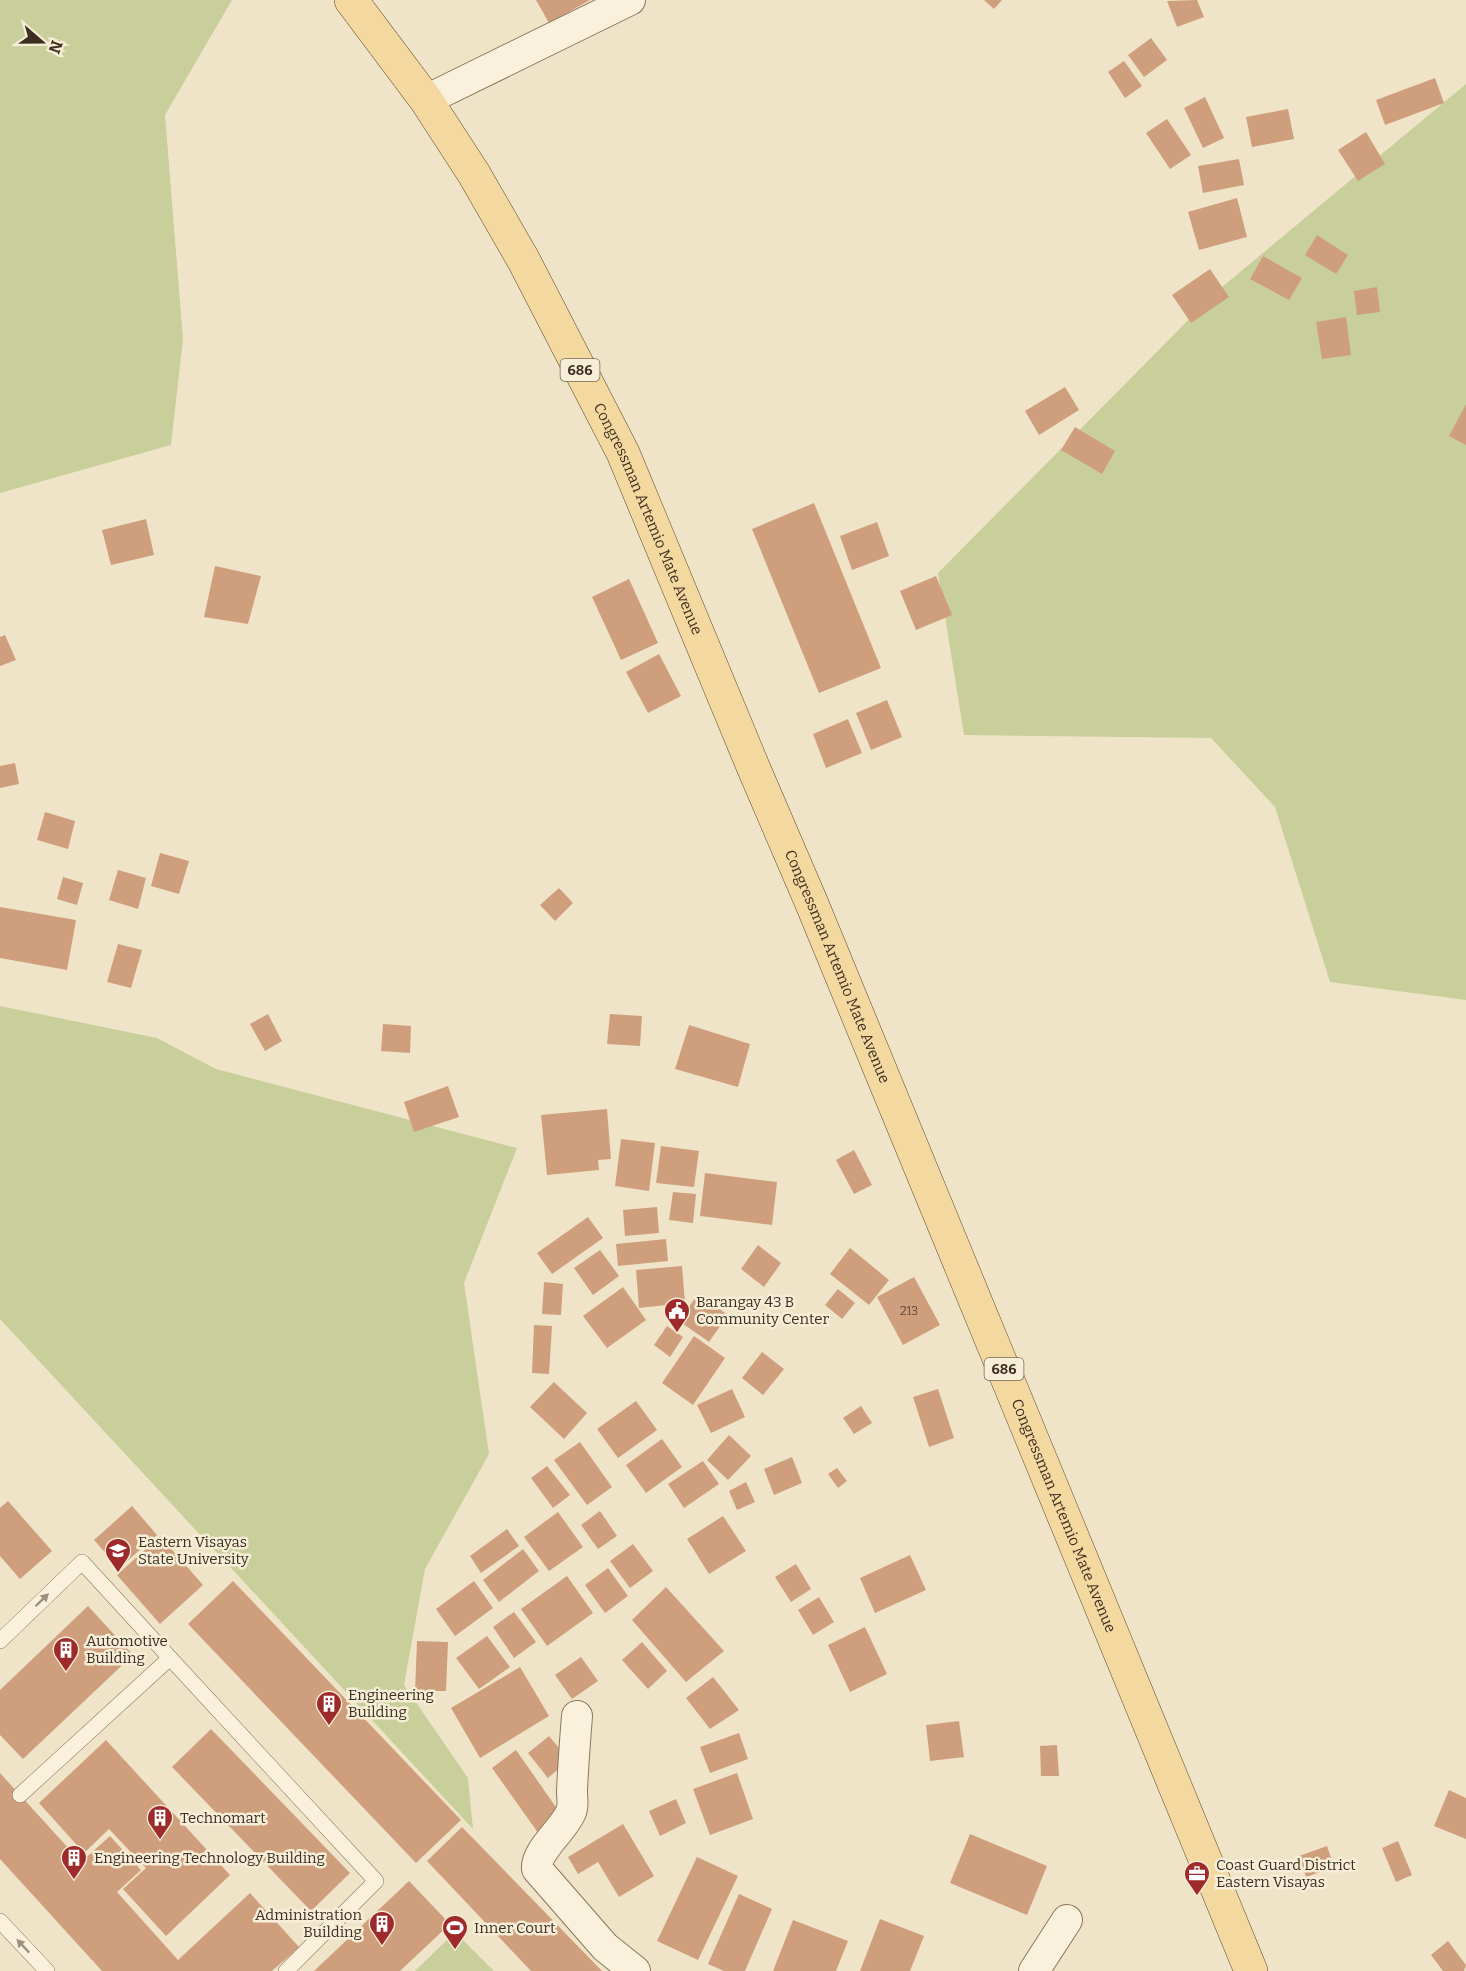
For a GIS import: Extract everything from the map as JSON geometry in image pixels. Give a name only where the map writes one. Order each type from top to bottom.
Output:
[{"type":"main road","name":"Congressman Artemio Mate Avenue","points":[[356,1],[426,100],[474,174],[524,261],[623,453],[812,904],[1251,1971]]},
{"type":"street","points":[[426,100],[630,0]]},
{"type":"street","points":[[577,1716],[572,1811],[565,1825],[540,1856],[536,1863],[537,1869],[605,1947],[635,1971]]},
{"type":"street","points":[[1034,1971],[1067,1920]]},
{"type":"lane","points":[[0,1641],[82,1562],[376,1881],[286,1971]]},
{"type":"lane","points":[[20,1795],[170,1658]]},
{"type":"lane","points":[[0,1921],[47,1971]]},
{"type":"green space","points":[[0,0],[232,0],[165,115],[183,339],[171,445],[0,493]]},
{"type":"green space","points":[[1466,84],[1466,1000],[1330,982],[1275,807],[1211,738],[964,735],[938,573],[1216,292]]},
{"type":"green space","points":[[0,1006],[157,1038],[216,1069],[517,1148],[464,1283],[489,1454],[425,1569],[404,1685],[468,1778],[473,1829],[0,1319]]},
{"type":"green space","name":"Inner Court","points":[[455,1932],[494,1971],[415,1971]]},
{"type":"building","points":[[536,0],[590,0],[549,23]]},
{"type":"building","points":[[984,0],[1002,0],[994,9]]},
{"type":"building","points":[[1197,0],[1204,17],[1177,27],[1167,1]]},
{"type":"building","points":[[1151,38],[1167,60],[1144,77],[1128,55]]},
{"type":"building","points":[[1124,61],[1142,86],[1125,98],[1108,72]]},
{"type":"building","points":[[1435,78],[1444,103],[1385,125],[1376,100]]},
{"type":"building","points":[[1205,97],[1224,138],[1203,148],[1184,108]]},
{"type":"building","points":[[1288,109],[1294,139],[1252,147],[1246,117]]},
{"type":"building","points":[[1167,119],[1191,155],[1170,169],[1146,133]]},
{"type":"building","points":[[1366,132],[1385,164],[1358,181],[1338,150]]},
{"type":"building","points":[[1239,159],[1244,185],[1203,193],[1198,166]]},
{"type":"building","points":[[1237,198],[1247,237],[1199,250],[1188,212]]},
{"type":"building","points":[[1317,235],[1348,255],[1336,274],[1305,255]]},
{"type":"building","points":[[1263,256],[1302,278],[1289,300],[1250,279]]},
{"type":"building","points":[[1210,269],[1229,297],[1191,323],[1172,295]]},
{"type":"building","points":[[1377,287],[1380,312],[1357,315],[1354,291]]},
{"type":"building","points":[[1346,317],[1351,355],[1322,359],[1316,322]]},
{"type":"building","points":[[1065,387],[1079,410],[1039,435],[1025,411]]},
{"type":"building","points":[[1466,404],[1466,445],[1449,436]]},
{"type":"building","points":[[1075,427],[1115,451],[1102,474],[1061,450]]},
{"type":"building","points":[[814,503],[881,668],[819,693],[752,529]]},
{"type":"building","points":[[146,519],[154,555],[111,565],[102,530]]},
{"type":"building","points":[[877,522],[889,556],[852,570],[840,536]]},
{"type":"building","points":[[215,566],[261,576],[248,624],[204,617]]},
{"type":"building","points":[[936,576],[952,615],[916,630],[900,591]]},
{"type":"building","points":[[629,579],[658,643],[621,660],[592,597]]},
{"type":"building","points":[[5,635],[16,660],[0,666],[0,637]]},
{"type":"building","points":[[659,654],[681,696],[648,713],[626,672]]},
{"type":"building","points":[[887,700],[902,737],[871,750],[856,713]]},
{"type":"building","points":[[848,719],[862,753],[826,768],[813,734]]},
{"type":"building","points":[[15,763],[19,784],[0,788],[0,766]]},
{"type":"building","points":[[45,812],[75,821],[68,849],[37,840]]},
{"type":"building","points":[[160,853],[189,861],[179,894],[151,886]]},
{"type":"building","points":[[118,870],[146,878],[138,909],[109,900]]},
{"type":"building","points":[[63,877],[83,883],[77,905],[57,899]]},
{"type":"building","points":[[559,888],[573,903],[555,921],[540,905]]},
{"type":"building","points":[[0,907],[76,920],[67,970],[0,958]]},
{"type":"building","points":[[118,944],[142,950],[131,988],[107,982]]},
{"type":"building","points":[[268,1014],[282,1041],[265,1051],[250,1024]]},
{"type":"building","points":[[610,1014],[642,1016],[640,1046],[607,1044]]},
{"type":"building","points":[[383,1024],[411,1026],[410,1053],[381,1051]]},
{"type":"building","points":[[689,1025],[750,1044],[738,1087],[675,1069]]},
{"type":"building","points":[[448,1086],[459,1117],[414,1132],[404,1102]]},
{"type":"building","points":[[607,1109],[611,1159],[598,1160],[599,1170],[547,1175],[541,1115]]},
{"type":"building","points":[[621,1139],[655,1143],[649,1191],[615,1186]]},
{"type":"building","points":[[661,1146],[699,1151],[694,1187],[656,1183]]},
{"type":"building","points":[[854,1150],[872,1185],[854,1194],[836,1160]]},
{"type":"building","points":[[705,1173],[777,1182],[772,1225],[700,1216]]},
{"type":"building","points":[[673,1192],[696,1194],[693,1223],[669,1220]]},
{"type":"building","points":[[657,1207],[659,1233],[625,1236],[623,1210]]},
{"type":"building","points":[[588,1217],[603,1238],[552,1274],[537,1253]]},
{"type":"building","points":[[666,1239],[668,1261],[618,1266],[616,1244]]},
{"type":"building","points":[[758,1245],[781,1263],[764,1287],[741,1269]]},
{"type":"building","points":[[850,1248],[889,1280],[869,1305],[830,1274]]},
{"type":"building","points":[[600,1250],[619,1276],[593,1295],[574,1268]]},
{"type":"building","points":[[682,1266],[685,1303],[639,1308],[636,1270]]},
{"type":"building","points":[[914,1277],[940,1325],[903,1345],[877,1297]]},
{"type":"building","points":[[544,1282],[563,1284],[561,1315],[542,1314]]},
{"type":"building","points":[[623,1287],[646,1320],[607,1348],[583,1316]]},
{"type":"building","points":[[838,1289],[855,1303],[842,1319],[825,1305]]},
{"type":"building","points":[[698,1294],[728,1315],[709,1342],[679,1321]]},
{"type":"building","points":[[534,1325],[552,1326],[549,1374],[532,1373]]},
{"type":"building","points":[[667,1326],[683,1337],[670,1357],[654,1345]]},
{"type":"building","points":[[694,1336],[725,1358],[693,1405],[662,1383]]},
{"type":"building","points":[[762,1352],[784,1369],[763,1395],[742,1378]]},
{"type":"building","points":[[554,1382],[587,1413],[564,1439],[530,1407]]},
{"type":"building","points":[[732,1389],[745,1417],[711,1433],[697,1405]]},
{"type":"building","points":[[938,1389],[954,1438],[929,1447],[913,1397]]},
{"type":"building","points":[[636,1401],[657,1430],[618,1458],[597,1429]]},
{"type":"building","points":[[861,1406],[872,1423],[854,1434],[843,1418]]},
{"type":"building","points":[[729,1435],[751,1456],[728,1480],[707,1460]]},
{"type":"building","points":[[662,1439],[682,1467],[646,1493],[626,1465]]},
{"type":"building","points":[[580,1442],[612,1487],[587,1505],[554,1460]]},
{"type":"building","points":[[792,1457],[802,1483],[774,1495],[764,1469]]},
{"type":"building","points":[[703,1461],[719,1484],[684,1508],[668,1484]]},
{"type":"building","points":[[547,1466],[570,1495],[553,1508],[531,1478]]},
{"type":"building","points":[[837,1468],[847,1481],[838,1488],[828,1474]]},
{"type":"building","points":[[746,1482],[755,1502],[737,1510],[729,1491]]},
{"type":"building","points":[[8,1501],[52,1551],[20,1579],[0,1556],[0,1508]]},
{"type":"building","points":[[132,1506],[157,1535],[119,1568],[94,1540]]},
{"type":"building","points":[[600,1511],[617,1536],[598,1549],[581,1525]]},
{"type":"building","points":[[558,1512],[583,1547],[549,1571],[524,1537]]},
{"type":"building","points":[[723,1516],[746,1551],[709,1574],[687,1539]]},
{"type":"building","points":[[507,1529],[519,1546],[481,1573],[470,1556]]},
{"type":"building","points":[[160,1536],[203,1585],[160,1624],[117,1575]]},
{"type":"building","points":[[633,1544],[653,1571],[630,1588],[610,1561]]},
{"type":"building","points":[[523,1549],[539,1571],[499,1602],[483,1580]]},
{"type":"building","points":[[910,1555],[926,1590],[875,1613],[860,1578]]},
{"type":"building","points":[[796,1564],[811,1589],[791,1602],[775,1577]]},
{"type":"building","points":[[608,1568],[628,1596],[605,1613],[585,1585]]},
{"type":"building","points":[[567,1576],[593,1613],[547,1646],[521,1609]]},
{"type":"building","name":"Engineering Building","points":[[233,1581],[461,1820],[416,1863],[188,1624]]},
{"type":"building","points":[[474,1581],[493,1608],[455,1636],[436,1609]]},
{"type":"building","points":[[666,1587],[724,1651],[686,1682],[632,1620]]},
{"type":"building","points":[[819,1597],[834,1622],[813,1635],[798,1610]]},
{"type":"building","name":"Automotive Building","points":[[88,1606],[133,1655],[23,1759],[0,1735],[0,1690]]},
{"type":"building","points":[[514,1612],[536,1642],[514,1658],[493,1627]]},
{"type":"building","points":[[865,1627],[887,1674],[850,1692],[828,1645]]},
{"type":"building","points":[[487,1636],[510,1667],[479,1689],[456,1658]]},
{"type":"building","points":[[417,1641],[448,1642],[446,1691],[415,1691]]},
{"type":"building","points":[[642,1642],[667,1671],[648,1689],[622,1660]]},
{"type":"building","points":[[581,1657],[598,1681],[572,1699],[555,1675]]},
{"type":"building","points":[[520,1667],[549,1716],[480,1758],[451,1708]]},
{"type":"building","points":[[713,1677],[739,1710],[710,1729],[686,1698]]},
{"type":"building","points":[[959,1721],[964,1757],[930,1761],[926,1725]]},
{"type":"building","points":[[211,1729],[350,1873],[311,1911],[172,1767]]},
{"type":"building","points":[[739,1733],[748,1759],[710,1773],[700,1747]]},
{"type":"building","points":[[549,1736],[569,1760],[548,1778],[528,1753]]},
{"type":"building","name":"Technomart","points":[[106,1740],[230,1875],[166,1936],[123,1889],[146,1868],[109,1829],[84,1853],[39,1803]]},
{"type":"building","points":[[1057,1745],[1059,1776],[1041,1776],[1040,1746]]},
{"type":"building","points":[[516,1750],[565,1820],[541,1837],[492,1768]]},
{"type":"building","name":"Engineering Technology Building","points":[[0,1773],[81,1862],[110,1836],[141,1870],[117,1892],[178,1960],[250,1893],[299,1947],[272,1971],[102,1971],[0,1859]]},
{"type":"building","points":[[737,1773],[753,1819],[710,1835],[693,1789]]},
{"type":"building","points":[[1449,1790],[1466,1798],[1466,1839],[1434,1826]]},
{"type":"building","points":[[676,1799],[686,1823],[660,1836],[649,1811]]},
{"type":"building","points":[[623,1824],[654,1876],[619,1897],[598,1862],[578,1874],[568,1857]]},
{"type":"building","points":[[462,1827],[602,1971],[531,1971],[427,1861]]},
{"type":"building","points":[[970,1834],[1047,1866],[1027,1915],[950,1883]]},
{"type":"building","points":[[1398,1841],[1412,1875],[1396,1882],[1382,1848]]},
{"type":"building","points":[[1327,1846],[1334,1867],[1306,1877],[1299,1856]]},
{"type":"building","points":[[697,1857],[738,1876],[698,1960],[657,1941]]},
{"type":"building","name":"Administration Building","points":[[409,1881],[450,1924],[400,1971],[314,1971]]},
{"type":"building","points":[[739,1894],[772,1909],[745,1971],[724,1971],[708,1964]]},
{"type":"building","points":[[880,1919],[924,1936],[910,1971],[860,1971]]},
{"type":"building","points":[[793,1920],[848,1941],[836,1971],[773,1971]]},
{"type":"building","points":[[1448,1941],[1466,1965],[1464,1971],[1443,1971],[1431,1955]]},
{"type":"place","name":"Barangay 43 B Community Center","points":[[677,1334]]},
{"type":"place","name":"Eastern Visayas State University","points":[[118,1574]]},
{"type":"place","name":"Automotive Building","points":[[66,1673]]},
{"type":"place","name":"Engineering Building","points":[[329,1727]]},
{"type":"place","name":"Technomart","points":[[160,1841]]},
{"type":"place","name":"Engineering Technology Building","points":[[74,1881]]},
{"type":"place","name":"Coast Guard District Eastern Visayas","points":[[1197,1897]]},
{"type":"place","name":"Administration Building","points":[[382,1947]]},
{"type":"place","name":"Inner Court","points":[[455,1951]]}]
